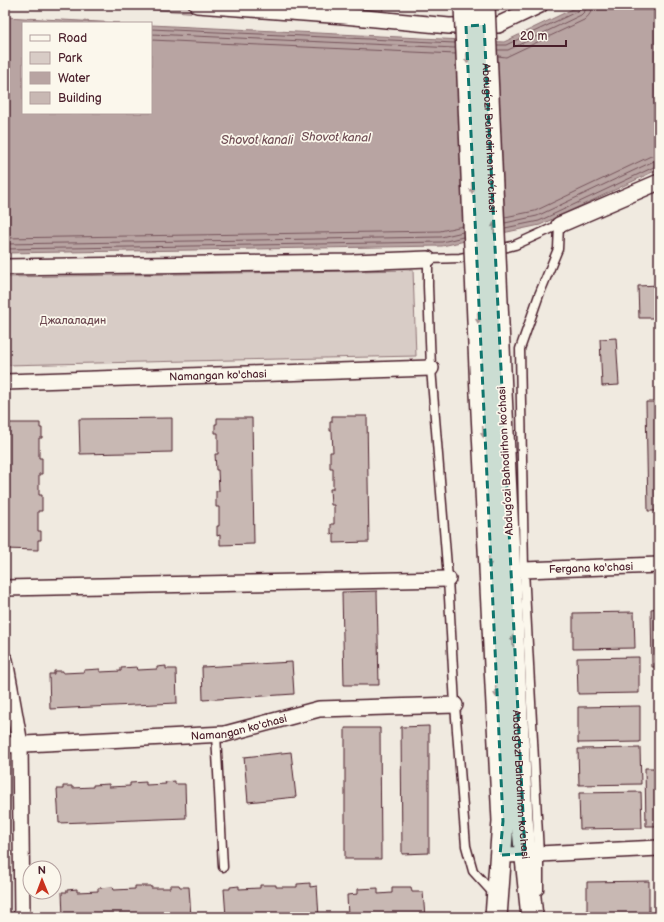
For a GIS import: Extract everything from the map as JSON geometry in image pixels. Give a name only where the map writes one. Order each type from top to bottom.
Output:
[{"type":"main road","name":"Abdug’ozi Bahodirhon ko’chasi","points":[[465,5],[480,393],[503,821],[497,907]]},
{"type":"main road","name":"Abdug’ozi Bahodirhon ko’chasi","points":[[484,5],[522,819],[532,854],[532,917]]},
{"type":"street","points":[[197,5],[344,16],[449,26],[498,25],[540,5]]},
{"type":"street","points":[[559,225],[659,182]]},
{"type":"street","points":[[5,266],[428,260]]},
{"type":"street","name":"Namangan ko'chasi","points":[[5,382],[431,368]]},
{"type":"street","name":"Fergana ko'chasi","points":[[524,570],[659,565]]},
{"type":"street","points":[[5,588],[448,579]]},
{"type":"street","points":[[5,660],[20,744],[22,917]]},
{"type":"street","name":"Namangan ko'chasi","points":[[5,745],[225,734],[319,709],[455,705]]},
{"type":"street","points":[[500,855],[659,848]]},
{"type":"lane","points":[[497,907],[473,871],[466,846],[455,705],[448,579],[431,368],[428,260],[460,258],[515,245],[559,225],[558,249],[539,295],[520,349],[524,570],[532,854],[538,917]]},
{"type":"lane","points":[[216,734],[223,867]]},
{"type":"highlighted area","points":[[484,25],[525,854],[500,855],[503,821],[466,26]]},
{"type":"shaded area","points":[[18,760],[20,866],[5,869],[5,761]]},
{"type":"green space","points":[[89,5],[383,5],[382,26]]},
{"type":"green space","name":"Джалаладин","points":[[413,270],[416,356],[5,365],[5,277]]},
{"type":"water","name":"Shovot kanali","points":[[581,5],[659,5],[659,169],[540,225],[442,246],[5,253],[5,17],[100,22],[22,22],[22,114],[152,114],[152,25],[504,42]]},
{"type":"building","points":[[659,285],[659,318],[639,318],[638,286]]},
{"type":"building","points":[[616,338],[619,385],[602,386],[600,339]]},
{"type":"building","points":[[646,402],[659,402],[659,511],[648,511]]},
{"type":"building","points":[[332,416],[367,416],[369,542],[334,543],[334,533],[331,534],[331,524],[334,524],[334,505],[331,505],[330,489],[333,489],[333,468],[330,468],[330,452],[333,452],[332,431],[330,431]]},
{"type":"building","points":[[172,418],[172,452],[80,454],[79,419]]},
{"type":"building","points":[[217,418],[252,418],[254,544],[220,545],[220,535],[217,536],[217,526],[219,526],[219,507],[216,507],[216,491],[219,491],[218,470],[216,470],[215,454],[218,454],[218,433],[215,433],[215,424],[217,424]]},
{"type":"building","points":[[5,423],[40,423],[40,428],[42,428],[42,438],[39,438],[39,458],[42,458],[42,474],[39,474],[39,495],[42,495],[42,511],[38,511],[38,531],[41,531],[41,540],[38,540],[38,550],[5,549]]},
{"type":"building","points":[[377,591],[379,685],[344,685],[342,592]]},
{"type":"building","points":[[659,608],[659,667],[652,667],[651,609]]},
{"type":"building","points":[[634,612],[635,648],[573,649],[573,613]]},
{"type":"building","points":[[639,657],[639,693],[578,694],[577,658]]},
{"type":"building","points":[[292,662],[294,694],[203,700],[202,667]]},
{"type":"building","points":[[166,666],[166,669],[176,669],[177,703],[50,709],[49,674],[54,674],[54,671],[63,671],[63,673],[84,672],[84,670],[100,669],[100,672],[121,671],[121,668],[137,667],[138,670],[157,669],[157,667]]},
{"type":"building","points":[[640,706],[640,742],[578,743],[578,707]]},
{"type":"building","points":[[429,726],[429,853],[402,854],[401,727]]},
{"type":"building","points":[[345,728],[380,728],[381,859],[345,859]]},
{"type":"building","points":[[640,748],[641,784],[579,785],[578,749]]},
{"type":"building","points":[[291,752],[296,797],[248,802],[244,757]]},
{"type":"building","points":[[645,768],[659,768],[659,826],[646,826]]},
{"type":"building","points":[[175,781],[175,784],[185,784],[186,818],[59,823],[57,789],[63,789],[63,786],[72,786],[72,788],[93,787],[93,785],[109,784],[109,787],[130,786],[130,783],[146,782],[146,785],[166,784],[165,782]]},
{"type":"building","points":[[641,792],[642,828],[580,829],[579,793]]},
{"type":"building","points":[[649,881],[649,917],[587,917],[587,882]]},
{"type":"building","points":[[310,883],[310,887],[317,886],[319,917],[226,917],[224,889],[239,886],[239,889],[260,888],[260,885],[297,887],[297,884]]},
{"type":"building","points":[[170,885],[189,887],[191,917],[63,917],[62,892],[67,892],[67,890],[77,889],[77,892],[98,891],[98,888],[113,887],[114,890],[135,889],[135,886],[170,888]]},
{"type":"building","points":[[392,887],[411,887],[412,892],[423,892],[425,917],[348,917],[347,895],[358,894],[358,889],[378,888],[378,894],[392,893]]},
{"type":"water label","name":"Shovot kanal","points":[[336,137]]}]
